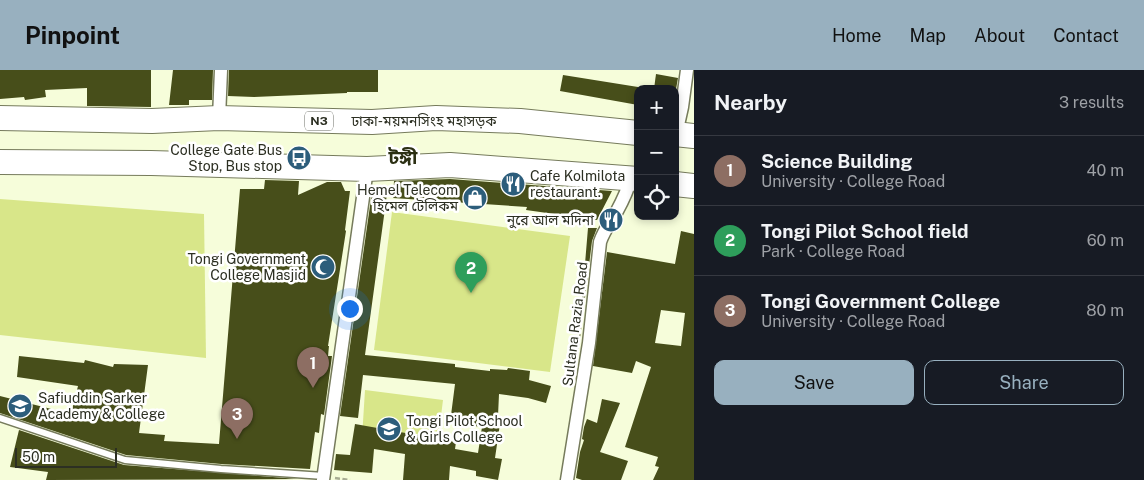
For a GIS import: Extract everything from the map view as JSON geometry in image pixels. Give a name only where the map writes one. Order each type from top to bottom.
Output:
[{"type":"highway","name":"ঢাকা-ময়মনসিংহ মহাসড়ক","points":[[0,118],[152,121],[220,118],[372,122],[436,118],[520,121],[634,133]]},
{"type":"highway","points":[[679,134],[694,136]]},
{"type":"highway","points":[[0,162],[151,163],[367,169],[450,165],[634,178]]},
{"type":"highway","points":[[679,184],[694,186]]},
{"type":"street","points":[[220,118],[221,70]]},
{"type":"street","points":[[677,130],[687,70]]},
{"type":"street","points":[[324,478],[367,169]]},
{"type":"street","name":"Sultana Razia Road","points":[[567,480],[589,343],[600,242],[604,230],[634,178]]},
{"type":"lane","points":[[0,418],[125,460],[324,478]]},
{"type":"green space","points":[[0,199],[204,214],[206,358],[0,335]]},
{"type":"green space","points":[[392,212],[570,236],[550,372],[374,350]]},
{"type":"green space","points":[[365,390],[443,400],[439,432],[420,431],[418,444],[362,438]]},
{"type":"building","points":[[0,70],[151,70],[151,107],[87,106],[87,88],[45,90],[46,97],[25,100],[24,97],[0,99]]},
{"type":"building","points":[[173,70],[213,70],[212,100],[189,100],[189,105],[169,105]]},
{"type":"building","points":[[229,70],[378,70],[378,92],[254,97],[228,96]]},
{"type":"building","points":[[656,74],[678,78],[677,85],[655,85]]},
{"type":"building","points":[[563,75],[634,86],[634,104],[560,91]]},
{"type":"building","points":[[450,179],[612,191],[597,220],[526,210],[527,207],[393,198],[394,181]]},
{"type":"building","points":[[265,180],[299,181],[298,195],[327,182],[341,182],[345,191],[350,191],[346,231],[328,346],[328,356],[332,356],[324,415],[321,414],[319,433],[315,432],[310,469],[221,464],[126,455],[0,413],[0,396],[71,414],[78,386],[17,377],[19,356],[84,363],[85,360],[113,367],[114,364],[148,365],[139,433],[165,435],[164,441],[219,444],[240,189],[264,189]]},
{"type":"building","points":[[372,192],[387,194],[365,355],[455,364],[455,367],[490,371],[490,369],[507,370],[508,368],[530,371],[529,380],[551,386],[546,403],[528,398],[499,394],[498,416],[501,417],[495,458],[502,459],[498,480],[476,476],[476,471],[450,466],[449,480],[403,480],[405,454],[374,449],[372,473],[334,470],[336,454],[350,455],[355,424],[456,442],[455,449],[478,453],[482,427],[450,423],[455,384],[363,375],[358,418],[340,416]]},
{"type":"building","points":[[588,228],[597,228],[592,241],[576,371]]},
{"type":"building","points":[[681,231],[694,234],[694,480],[653,480],[659,467],[655,466],[658,457],[625,447],[651,367],[636,361],[632,373],[593,366],[607,252],[675,264]],"holes":[[[661,310],[685,313],[681,346],[655,343]]]},
{"type":"building","points":[[602,399],[620,403],[600,452],[628,461],[621,480],[582,480],[576,478],[584,440],[582,439],[584,427],[587,419],[597,423]]},
{"type":"building","points":[[19,430],[124,465],[298,479],[46,480],[48,472],[10,467]]},
{"type":"place","name":"College Gate Bus Stop, Bus stop","points":[[299,158]]},
{"type":"place","name":"Cafe Kolmilota restaurant.","points":[[513,184]]},
{"type":"place","name":"Hemel Telecom হিমেল টেলিকম","points":[[475,198]]},
{"type":"place","name":"নুরে আল মদিনা","points":[[611,220]]},
{"type":"place","name":"Tongi Government College Masjid","points":[[323,267]]},
{"type":"place","name":"Tongi Pilot School field","points":[[471,293]]},
{"type":"place","name":"Science Building","points":[[313,388]]},
{"type":"place","name":"Safiuddin Sarker Academy & College","points":[[20,406]]},
{"type":"place","name":"Tongi Pilot School & Girls College","points":[[389,429]]},
{"type":"place","name":"Tongi Government College","points":[[237,439]]},
{"type":"district","name":"টঙ্গী","points":[[403,157]]}]
